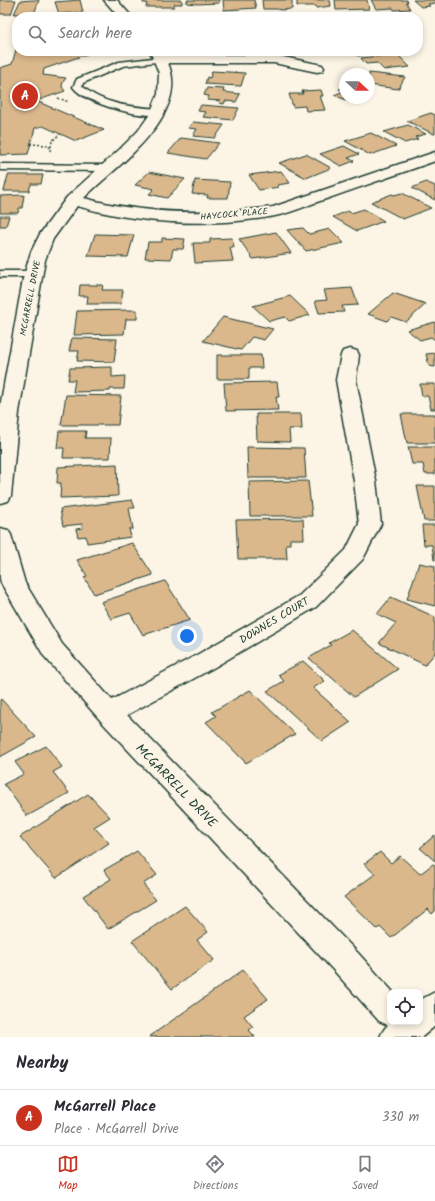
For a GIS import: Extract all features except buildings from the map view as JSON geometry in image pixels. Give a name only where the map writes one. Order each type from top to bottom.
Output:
[{"type":"street","points":[[110,0],[121,12]]},
{"type":"street","name":"MCGARRELL DRIVE","points":[[0,496],[10,412],[33,274],[42,244],[73,200],[139,138],[159,112],[166,95],[167,79],[159,56]]},
{"type":"street","points":[[188,56],[274,59],[317,68]]},
{"type":"street","name":"HAYCOCK PLACE","points":[[73,200],[85,204],[137,214],[166,217],[208,218],[249,215],[275,211],[435,156]]},
{"type":"street","name":"DOWNES COURT","points":[[109,713],[204,662],[308,601],[355,554],[370,524],[365,481],[346,380],[350,355]]},
{"type":"street","name":"MCGARRELL DRIVE","points":[[0,535],[13,583],[53,650],[109,713],[387,1005]]},
{"type":"street","points":[[423,1014],[435,1007]]},
{"type":"lane","points":[[155,56],[122,64],[97,73],[80,81],[77,87],[83,94],[108,104],[159,112]]},
{"type":"lane","points":[[0,167],[108,168]]},
{"type":"lane","points":[[0,274],[33,274]]},
{"type":"path","points":[[48,167],[52,140],[55,136],[60,134]]},
{"type":"path","points":[[30,144],[48,145],[50,149]]},
{"type":"place","name":"McGarrell Place","points":[[25,96]]}]
